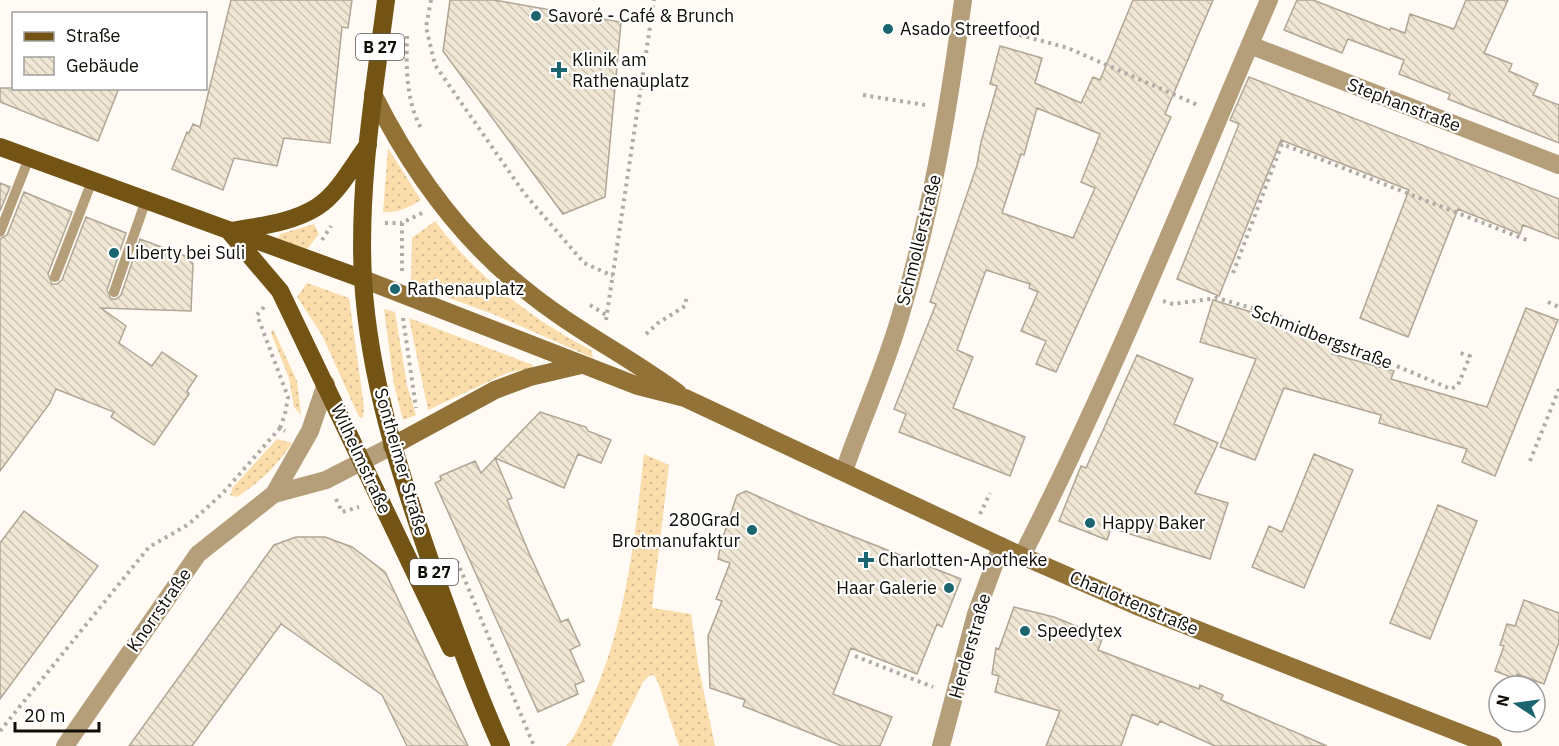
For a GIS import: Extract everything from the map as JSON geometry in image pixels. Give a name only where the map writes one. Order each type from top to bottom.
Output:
[{"type":"main road","name":"B 27","points":[[373,94],[386,0]]},
{"type":"main road","name":"Sontheimer Straße","points":[[373,94],[363,222],[363,279],[371,354],[392,446],[478,697],[501,746]]},
{"type":"main road","points":[[373,94],[416,169],[440,203],[489,259],[524,289],[602,342]]},
{"type":"main road","points":[[229,231],[278,222],[318,207],[344,179],[369,144]]},
{"type":"main road","name":"Wilhelmstraße","points":[[0,147],[363,279]]},
{"type":"main road","name":"Wilhelmstraße","points":[[229,231],[280,291],[413,572],[478,697]]},
{"type":"main road","name":"Charlottenstraße","points":[[363,279],[638,386],[685,398],[1022,556],[1184,626],[1493,746]]},
{"type":"main road","name":"Charlottenstraße","points":[[602,342],[643,367],[685,398]]},
{"type":"main road","points":[[392,446],[495,390],[530,377],[583,365]]},
{"type":"street","name":"Schmollerstraße","points":[[844,471],[900,318],[935,176],[963,0]]},
{"type":"street","points":[[1022,556],[1042,519],[1143,293],[1269,0]]},
{"type":"street","name":"Stephanstraße","points":[[1250,45],[1559,165]]},
{"type":"street","name":"Knorrstraße","points":[[65,746],[198,554],[274,494],[310,431],[326,384]]},
{"type":"street","name":"Knorrstraße","points":[[274,494],[327,480],[392,446]]},
{"type":"street","name":"Herderstraße","points":[[941,746],[976,614],[1001,546]]},
{"type":"lane","points":[[0,232],[29,158]]},
{"type":"lane","points":[[55,277],[92,181]]},
{"type":"lane","points":[[114,292],[146,200]]},
{"type":"path","points":[[431,0],[426,27],[435,65],[524,193],[584,263],[613,276]]},
{"type":"path","points":[[602,342],[654,0]]},
{"type":"path","points":[[960,19],[1068,48],[1220,115]]},
{"type":"path","points":[[407,31],[406,65],[414,115],[424,135]]},
{"type":"path","points":[[864,94],[947,108]]},
{"type":"path","points":[[1233,273],[1282,144],[1529,241]]},
{"type":"path","points":[[418,433],[404,338],[402,223],[440,203]]},
{"type":"path","name":"Schmidbergstraße","points":[[1143,293],[1173,304],[1217,298],[1276,315],[1451,388],[1458,385],[1470,356],[1460,353]]},
{"type":"path","points":[[646,334],[658,323],[685,306],[687,294]]},
{"type":"path","points":[[1548,302],[1559,307]]},
{"type":"path","points":[[1530,461],[1559,389]]},
{"type":"path","points":[[0,731],[148,546],[189,524],[223,494],[279,428]]},
{"type":"path","points":[[455,556],[534,746]]},
{"type":"path","points":[[855,656],[956,696]]},
{"type":"shaded area","points":[[388,148],[421,200],[403,209],[383,212]]},
{"type":"shaded area","points":[[435,221],[487,278],[526,310],[591,350],[593,358],[493,314],[411,284],[412,238]]},
{"type":"shaded area","points":[[314,224],[319,234],[307,249],[278,239],[280,234]]},
{"type":"shaded area","points":[[307,283],[349,298],[364,407],[363,418],[359,417],[322,335],[297,297]]},
{"type":"shaded area","points":[[384,309],[395,312],[407,385],[416,415],[403,420],[394,385]]},
{"type":"shaded area","points":[[409,318],[533,365],[532,368],[507,373],[428,410]]},
{"type":"shaded area","points":[[273,329],[297,381],[301,415],[294,407],[289,378],[271,333]]},
{"type":"shaded area","points":[[277,439],[292,443],[261,479],[237,497],[230,495],[233,487]]},
{"type":"shaded area","points":[[644,454],[669,465],[652,608],[691,614],[698,664],[715,746],[679,746],[659,685],[655,676],[650,675],[643,682],[612,746],[566,746],[573,738],[587,710],[611,649],[632,552]]},
{"type":"building","points":[[231,0],[352,0],[348,28],[342,27],[330,143],[284,138],[277,166],[234,158],[223,190],[172,169],[187,132],[189,133],[193,124],[200,127]]},
{"type":"building","points":[[450,0],[494,0],[621,22],[605,197],[563,214],[443,51]]},
{"type":"building","points":[[1133,0],[1213,0],[1165,114],[1171,117],[1056,372],[1036,364],[1046,341],[1021,331],[1038,292],[1029,288],[1030,284],[986,270],[957,350],[973,357],[953,408],[1025,437],[1010,476],[899,432],[906,414],[894,409],[936,304],[930,302],[977,165],[997,86],[990,84],[1000,46],[1042,58],[1035,83],[1081,103],[1093,77],[1100,80]],"holes":[[[1037,108],[1100,134],[1081,182],[1095,188],[1073,238],[1002,213],[1021,154],[1024,155]]]},
{"type":"building","points":[[1297,0],[1313,0],[1390,30],[1391,28],[1405,33],[1410,14],[1454,29],[1466,0],[1508,0],[1484,53],[1512,64],[1509,71],[1538,84],[1533,95],[1559,105],[1559,143],[1448,99],[1450,94],[1399,74],[1404,60],[1348,39],[1342,53],[1284,30]]},
{"type":"building","points":[[1249,77],[1559,199],[1559,239],[1523,225],[1520,234],[1458,209],[1408,337],[1360,318],[1409,190],[1281,140],[1219,296],[1177,279],[1239,124],[1230,120]]},
{"type":"building","points":[[0,88],[118,90],[98,141],[0,102]]},
{"type":"building","points":[[0,183],[10,187],[0,211]]},
{"type":"building","points":[[24,192],[72,212],[48,274],[52,284],[57,284],[62,280],[86,217],[126,233],[107,290],[111,299],[116,299],[121,295],[140,239],[188,257],[193,264],[191,311],[101,308],[126,326],[119,343],[152,366],[162,352],[197,376],[187,391],[189,394],[154,445],[111,417],[114,412],[56,389],[50,403],[0,471],[0,239],[7,235]]},
{"type":"building","points":[[1213,300],[1277,320],[1274,327],[1335,344],[1332,354],[1394,371],[1391,379],[1487,407],[1526,308],[1558,320],[1495,476],[1462,462],[1467,449],[1379,423],[1381,415],[1284,388],[1255,460],[1220,447],[1256,359],[1200,342]]},
{"type":"building","points":[[1137,355],[1193,379],[1174,424],[1218,443],[1195,493],[1228,503],[1210,559],[1111,528],[1107,540],[1059,521],[1081,466],[1086,468]]},
{"type":"building","points":[[540,412],[586,427],[588,431],[611,440],[601,463],[578,454],[564,488],[495,458]]},
{"type":"building","points":[[1314,454],[1353,470],[1304,588],[1252,567],[1269,526],[1282,532]]},
{"type":"building","points":[[495,458],[512,498],[507,500],[529,553],[561,622],[568,619],[580,645],[570,650],[584,681],[575,685],[578,694],[538,712],[435,483],[441,480],[440,476],[475,461],[481,473]]},
{"type":"building","points":[[746,491],[806,518],[961,579],[942,627],[937,624],[917,674],[851,648],[833,694],[892,717],[880,746],[842,746],[743,706],[745,700],[710,688],[708,636],[722,601],[716,599],[730,563],[718,559],[737,495]]},
{"type":"building","points":[[1438,505],[1477,521],[1430,639],[1390,623]]},
{"type":"building","points":[[24,511],[98,566],[0,699],[0,543]]},
{"type":"building","points":[[296,537],[325,537],[352,547],[385,572],[468,746],[407,746],[382,695],[281,624],[192,746],[129,746],[274,545]]},
{"type":"building","points":[[1524,600],[1559,613],[1559,642],[1547,676],[1503,674],[1495,671],[1504,646],[1500,645],[1507,624],[1515,626]]},
{"type":"building","points":[[1014,607],[1054,617],[1103,637],[1098,650],[1199,689],[1200,685],[1223,695],[1221,700],[1327,746],[1215,746],[1160,721],[1158,725],[1132,714],[1121,746],[1046,746],[1060,711],[995,692],[999,676],[992,674],[996,648],[999,649]]},
{"type":"place","name":"Savoré - Café & Brunch","points":[[536,16]]},
{"type":"place","name":"Asado Streetfood","points":[[888,29]]},
{"type":"place","name":"Klinik am Rathenauplatz","points":[[559,70]]},
{"type":"place","name":"Liberty bei Suli","points":[[114,253]]},
{"type":"place","name":"Rathenauplatz","points":[[395,289]]},
{"type":"place","name":"Happy Baker","points":[[1090,523]]},
{"type":"place","name":"280Grad Brotmanufaktur","points":[[752,530]]},
{"type":"place","name":"Charlotten-Apotheke","points":[[866,560]]},
{"type":"place","name":"Haar Galerie","points":[[949,588]]},
{"type":"place","name":"Speedytex","points":[[1025,631]]}]
